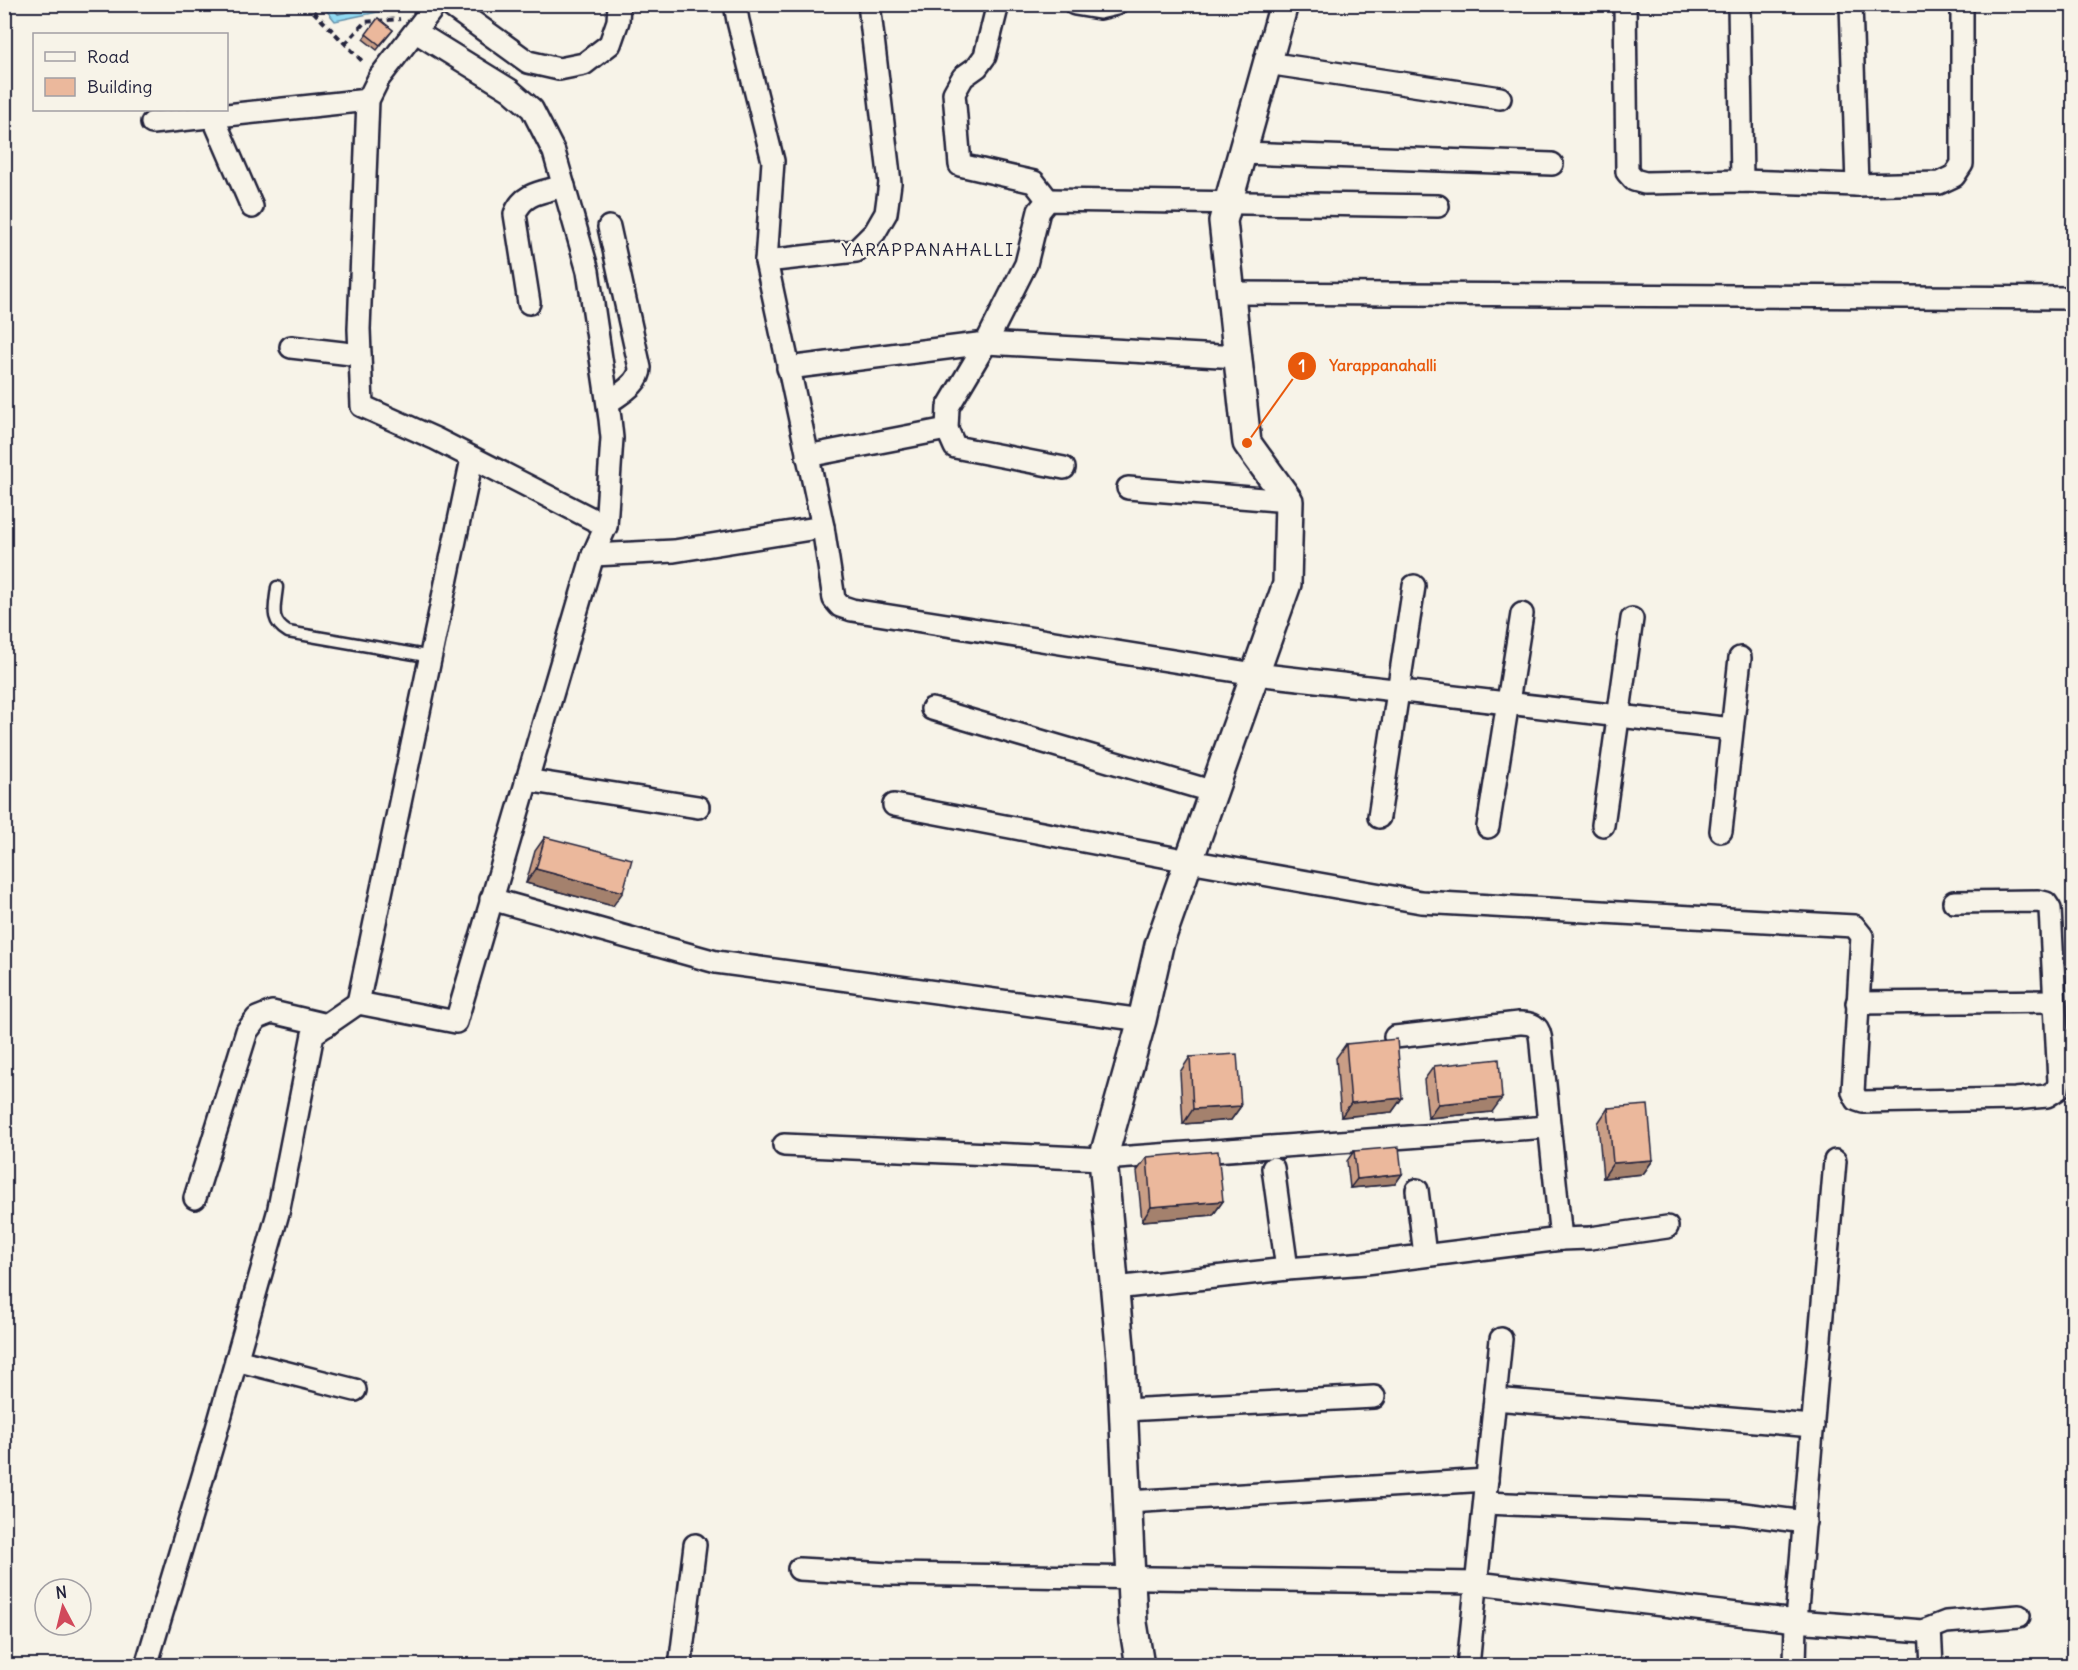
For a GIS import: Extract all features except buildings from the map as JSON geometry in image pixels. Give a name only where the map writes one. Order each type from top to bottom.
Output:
[{"type":"street","points":[[436,4],[410,25],[368,100],[359,329],[362,405],[436,439],[606,526]]},
{"type":"street","points":[[448,4],[528,62],[560,69],[584,64],[610,44],[618,21],[619,4]]},
{"type":"street","points":[[735,4],[773,161],[766,261],[823,527],[834,599],[840,606],[852,610],[1255,674],[1732,729]]},
{"type":"street","points":[[766,261],[856,251],[875,232],[886,213],[890,183],[869,4]]},
{"type":"street","points":[[998,4],[985,56],[977,67],[963,77],[954,93],[960,165],[1034,182],[1048,201]]},
{"type":"street","points":[[1075,4],[1099,8],[1116,4]]},
{"type":"street","points":[[1140,1665],[1133,1623],[1124,1410],[1103,1159],[1142,1020],[1159,945],[1287,584],[1289,501],[1247,443],[1222,221],[1284,5],[1277,4]]},
{"type":"street","points":[[1625,4],[1627,172],[1634,180],[1645,183],[1742,181],[1857,185],[1939,183],[1954,176],[1962,164],[1962,4]]},
{"type":"street","points":[[1739,4],[1742,181]]},
{"type":"street","points":[[1851,4],[1857,185]]},
{"type":"street","points":[[358,1003],[456,1022],[593,555],[606,526],[612,438],[588,271],[554,152],[532,109],[510,90],[410,25]]},
{"type":"street","points":[[1267,63],[1500,98]]},
{"type":"street","points":[[152,123],[368,100]]},
{"type":"street","points":[[213,117],[252,207]]},
{"type":"street","points":[[1242,153],[1552,164]]},
{"type":"street","points":[[529,303],[515,214],[519,202],[529,196],[564,186]]},
{"type":"street","points":[[1064,468],[955,447],[947,429],[948,407],[986,343],[1026,264],[1039,211],[1048,201],[1438,206]]},
{"type":"street","points":[[608,403],[640,374],[609,227]]},
{"type":"street","points":[[1230,293],[2073,298]]},
{"type":"street","points":[[788,368],[986,343],[1238,357]]},
{"type":"street","points":[[291,347],[360,355]]},
{"type":"street","points":[[807,456],[947,429]]},
{"type":"street","points":[[146,1665],[278,1213],[313,1034],[358,1003],[472,459]]},
{"type":"street","points":[[1128,488],[1289,501]]},
{"type":"street","points":[[593,555],[674,551],[823,527]]},
{"type":"street","points":[[1379,817],[1414,586]]},
{"type":"street","points":[[1488,827],[1522,614]]},
{"type":"street","points":[[1603,825],[1632,619]]},
{"type":"street","points":[[1721,831],[1740,658]]},
{"type":"street","points":[[932,709],[1214,792]]},
{"type":"street","points":[[526,780],[698,807]]},
{"type":"street","points":[[894,805],[1421,902],[1854,926],[1862,936],[1853,1092],[1857,1100],[1863,1102],[2015,1099],[2048,1096],[2058,1089],[2059,1081],[2050,909],[2046,903],[2038,901],[1954,902]]},
{"type":"street","points":[[491,898],[716,962],[1142,1020]]},
{"type":"street","points":[[1857,1003],[2054,1001]]},
{"type":"street","points":[[195,1198],[247,1031],[257,1018],[272,1012],[327,1025]]},
{"type":"street","points":[[1395,1037],[1519,1023],[1530,1023],[1536,1026],[1539,1031],[1561,1239]]},
{"type":"street","points":[[784,1145],[1103,1159],[1548,1127]]},
{"type":"street","points":[[1795,1665],[1796,1621],[1835,1161]]},
{"type":"street","points":[[1273,1168],[1287,1269]]},
{"type":"street","points":[[1417,1190],[1425,1255]]},
{"type":"street","points":[[1114,1288],[1287,1269],[1366,1263],[1667,1227]]},
{"type":"street","points":[[1468,1665],[1501,1339]]},
{"type":"street","points":[[236,1360],[355,1390]]},
{"type":"street","points":[[1124,1410],[1374,1397]]},
{"type":"street","points":[[1495,1399],[1813,1426]]},
{"type":"street","points":[[1128,1502],[1487,1480]]},
{"type":"street","points":[[1485,1503],[1736,1513],[1804,1522]]},
{"type":"street","points":[[680,1665],[695,1545]]},
{"type":"street","points":[[799,1569],[889,1574],[1477,1583],[1796,1621],[1923,1630],[1946,1623],[2019,1616]]},
{"type":"street","points":[[1930,1629],[1932,1665]]},
{"type":"lane","points":[[277,587],[274,614],[278,626],[288,632],[432,657]]},
{"type":"path","points":[[306,4],[379,78]]},
{"type":"path","points":[[345,44],[365,22],[410,25]]},
{"type":"water","points":[[322,5],[407,5],[335,21]]},
{"type":"place","name":"Yarappanahalli","points":[[1247,443]]},
{"type":"district","name":"YARAPPANAHALLI","points":[[928,249]]}]
